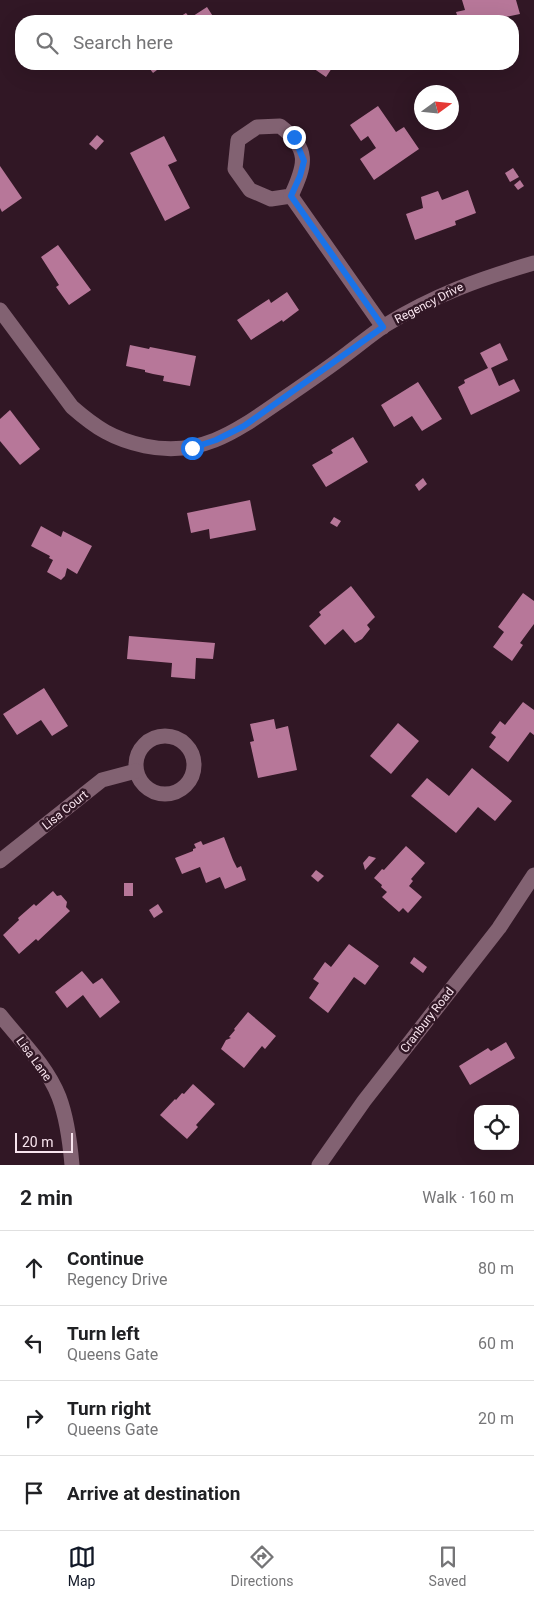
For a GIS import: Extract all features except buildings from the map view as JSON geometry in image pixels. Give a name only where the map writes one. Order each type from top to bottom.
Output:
[{"type":"street","points":[[280,126],[294,137],[304,161],[291,196],[271,199],[250,190],[235,169],[238,140],[257,127],[280,126]]},
{"type":"street","points":[[291,196],[383,327]]},
{"type":"street","name":"Regency Drive","points":[[0,310],[72,407],[87,420],[100,430],[126,442],[174,450],[192,448],[244,426],[383,327],[426,302],[494,274],[534,263]]},
{"type":"street","name":"Lisa Court","points":[[0,861],[102,780],[136,771]]},
{"type":"street","name":"Cranbury Road","points":[[319,1165],[364,1100],[499,928],[534,875]]},
{"type":"street","name":"Lisa Lane","points":[[0,1015],[44,1070],[59,1096],[69,1133],[72,1165]]},
{"type":"route","points":[[192,448],[216,440],[244,426],[383,327],[291,196],[304,161],[294,137]]}]
